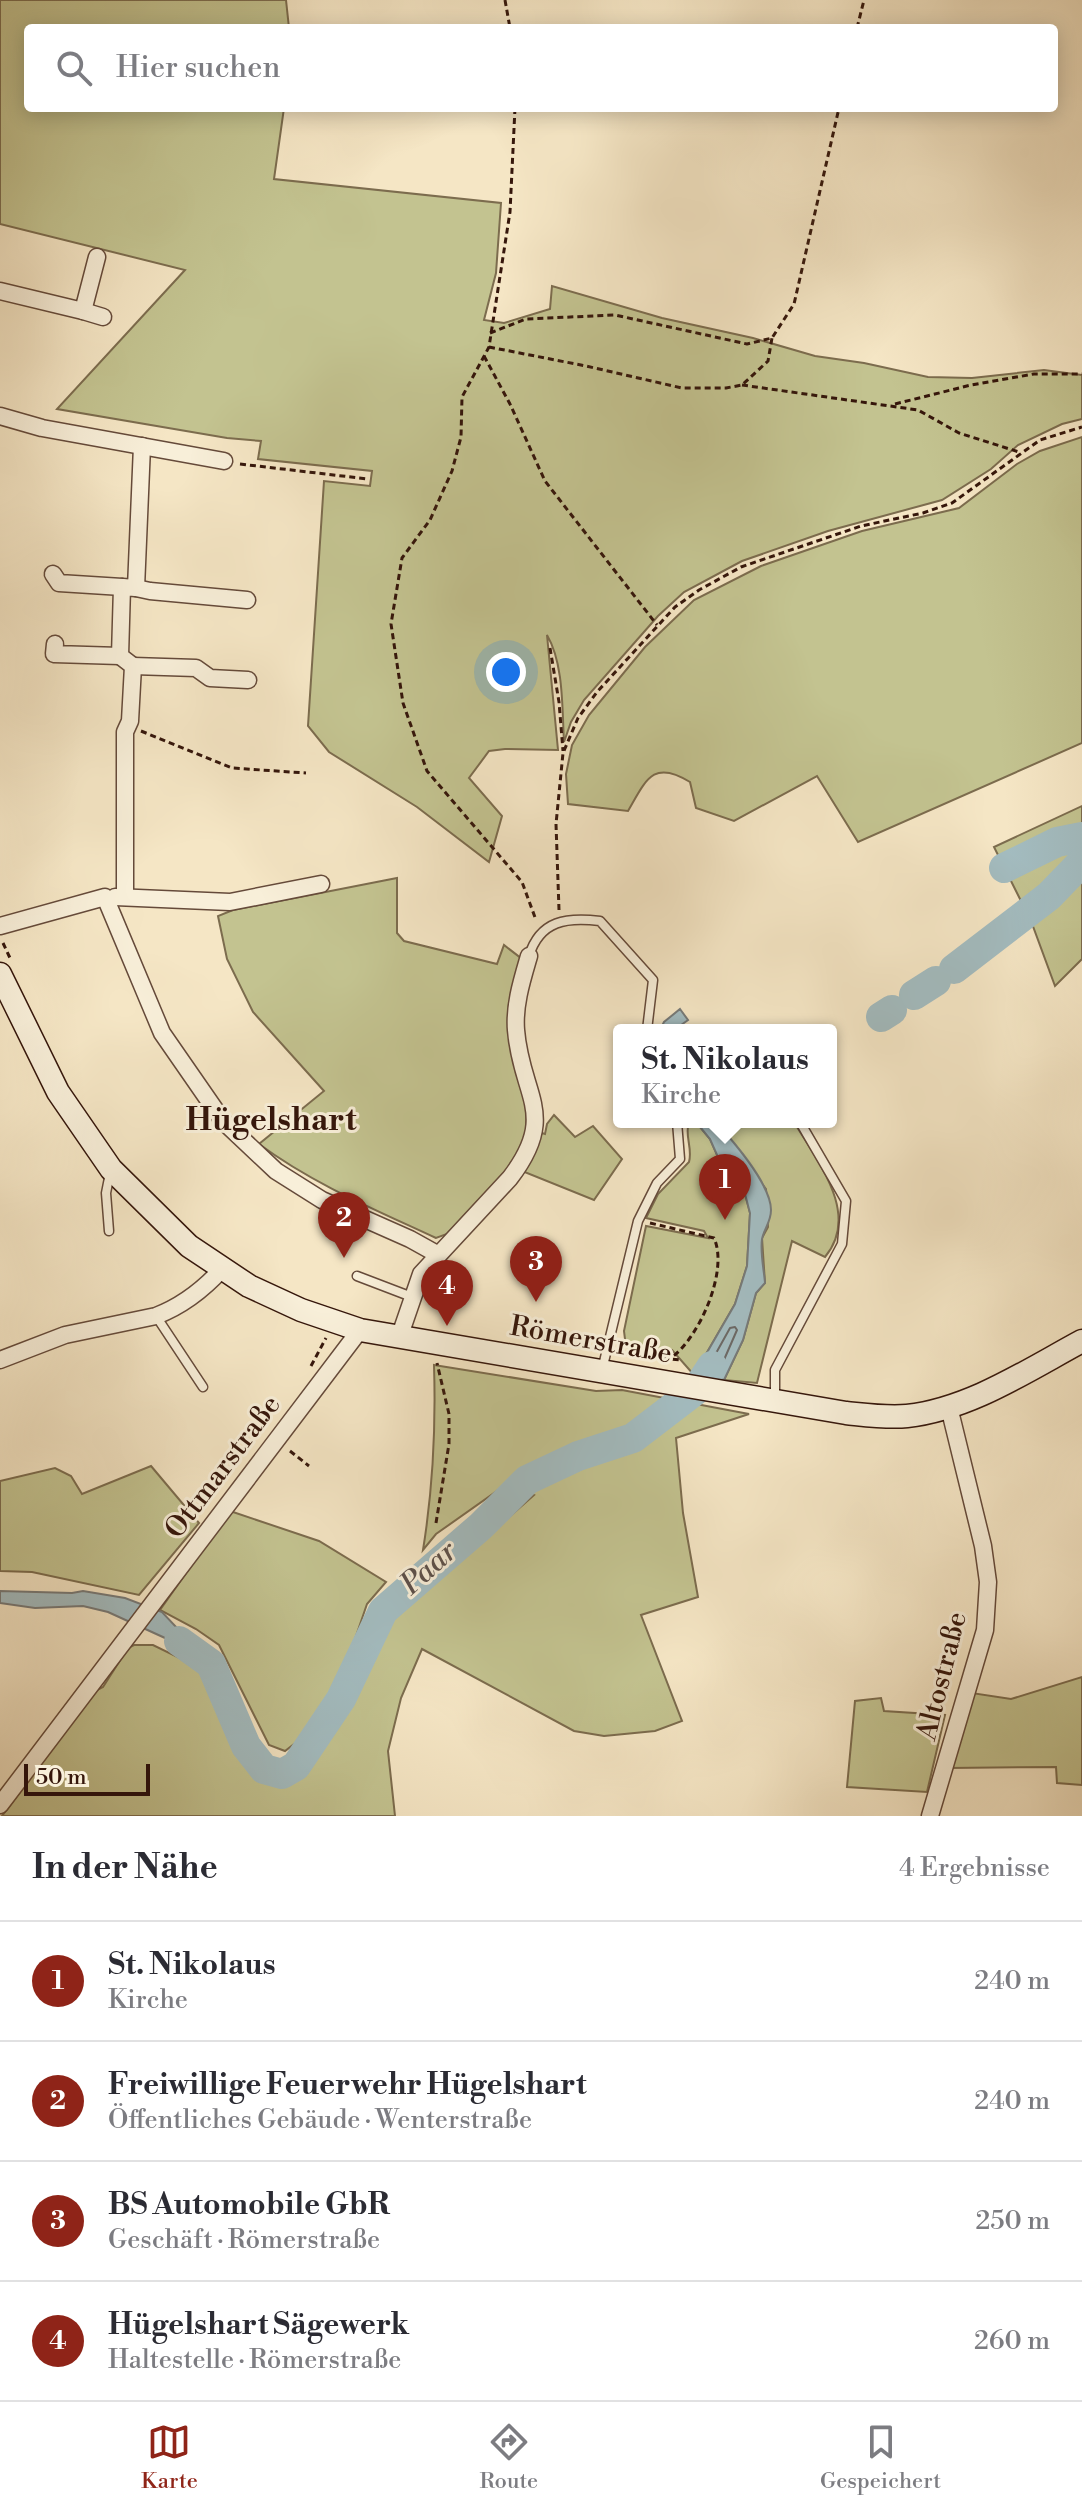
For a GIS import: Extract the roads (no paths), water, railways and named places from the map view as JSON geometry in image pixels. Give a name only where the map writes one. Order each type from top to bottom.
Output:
[{"type":"main road","name":"Römerstraße","points":[[5,966],[58,1092],[111,1169],[189,1246],[249,1286],[301,1310],[360,1330],[399,1338],[846,1413],[891,1416],[924,1414],[949,1407],[995,1387],[1082,1341]]},
{"type":"street","points":[[83,311],[97,257]]},
{"type":"street","points":[[0,291],[103,317]]},
{"type":"street","points":[[0,416],[42,428],[224,461]]},
{"type":"street","points":[[125,896],[129,587],[142,446]]},
{"type":"street","points":[[53,574],[59,583],[247,600]]},
{"type":"street","points":[[54,655],[196,668],[210,678],[248,680]]},
{"type":"street","points":[[0,926],[105,897],[230,902],[321,884]]},
{"type":"street","points":[[105,897],[162,1033],[223,1121],[276,1171],[322,1200],[437,1254]]},
{"type":"street","points":[[399,1338],[421,1274],[510,1178],[535,1132],[537,1118],[519,1056],[515,1026],[517,999],[529,956]]},
{"type":"street","points":[[0,1360],[65,1335],[156,1316],[195,1295],[222,1269]]},
{"type":"street","name":"Ottmarstraße","points":[[0,1805],[360,1330]]},
{"type":"street","name":"Altostraße","points":[[930,1816],[985,1630],[988,1582],[983,1546],[949,1407]]},
{"type":"lane","points":[[529,956],[535,938],[559,922],[579,919],[600,921],[653,980],[648,1024]]},
{"type":"lane","points":[[601,1372],[638,1221],[657,1183],[680,1159],[677,1128]]},
{"type":"lane","points":[[775,1401],[775,1370],[842,1244],[846,1201],[803,1128]]},
{"type":"lane","points":[[109,1231],[106,1193],[111,1169]]},
{"type":"lane","points":[[357,1276],[412,1297]]},
{"type":"lane","points":[[156,1316],[203,1387]]},
{"type":"water","points":[[680,1009],[688,1020],[682,1024],[664,1022]]},
{"type":"water","points":[[701,1128],[721,1128],[732,1140],[765,1188],[771,1210],[762,1244],[765,1283],[756,1293],[743,1340],[724,1380],[694,1375],[735,1304],[747,1266],[750,1213],[744,1190],[725,1173],[710,1139]]},
{"type":"water","points":[[0,1591],[83,1591],[125,1598],[162,1612],[211,1664],[165,1638],[108,1612],[83,1606],[35,1608],[0,1603]]},
{"type":"waterway","name":"Paar","points":[[1004,868],[1057,842],[1082,837]]},
{"type":"waterway","points":[[954,969],[1049,896],[1082,862]]},
{"type":"waterway","points":[[914,995],[936,981]]},
{"type":"waterway","points":[[881,1017],[892,1010]]},
{"type":"waterway","name":"Paar","points":[[179,1641],[211,1664],[246,1746],[264,1769],[282,1774],[296,1766],[341,1699],[383,1611],[481,1526],[527,1480],[578,1456],[633,1438],[697,1389],[712,1366]]},
{"type":"place","name":"St. Nikolaus","points":[[725,1220]]},
{"type":"place","name":"Freiwillige Feuerwehr Hügelshart","points":[[344,1258]]},
{"type":"place","name":"BS Automobile GbR","points":[[536,1302]]},
{"type":"place","name":"Hügelshart Sägewerk","points":[[447,1326]]},
{"type":"district","name":"Hügelshart","points":[[271,1120]]}]
